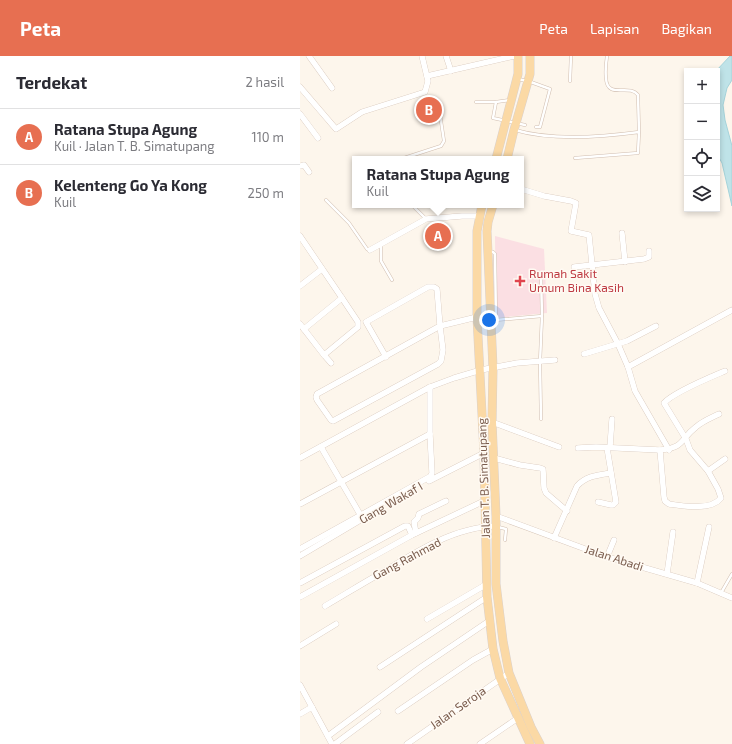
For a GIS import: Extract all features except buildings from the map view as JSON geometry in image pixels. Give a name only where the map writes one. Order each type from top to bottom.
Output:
[{"type":"main road","points":[[497,156],[517,79],[518,56]]},
{"type":"main road","points":[[508,156],[530,74],[530,56]]},
{"type":"main road","name":"Jalan T. B. Simatupang","points":[[481,208],[477,231],[477,317],[484,454],[484,501],[489,621],[493,649],[500,678],[530,744]]},
{"type":"main road","name":"Jalan T. B. Simatupang","points":[[492,208],[486,231],[487,250],[492,268],[492,422],[496,516],[496,584],[503,641],[509,673],[531,727],[540,744]]},
{"type":"street","points":[[309,56],[332,88]]},
{"type":"street","points":[[300,87],[336,129],[362,112],[423,93],[426,90],[428,81],[422,56]]},
{"type":"street","points":[[446,56],[451,71]]},
{"type":"street","points":[[427,76],[514,56]]},
{"type":"street","points":[[300,114],[318,138]]},
{"type":"street","points":[[300,166],[304,165],[309,172]]},
{"type":"street","points":[[524,190],[544,196],[575,202],[576,205],[571,231],[590,235],[595,294],[599,308],[628,367],[635,391],[669,450]]},
{"type":"street","points":[[370,250],[426,219],[479,216]]},
{"type":"street","points":[[622,233],[625,262]]},
{"type":"street","points":[[301,239],[358,322],[358,327],[324,355]]},
{"type":"street","points":[[574,267],[646,259],[649,256],[649,251]]},
{"type":"street","points":[[300,286],[322,269]]},
{"type":"street","points":[[386,357],[366,322],[428,287],[434,286],[437,289],[440,326],[443,350],[442,361],[333,421],[331,420],[316,397],[318,394],[386,357],[440,326],[477,317]]},
{"type":"street","points":[[331,363],[302,326],[342,298]]},
{"type":"street","points":[[628,367],[732,310]]},
{"type":"street","points":[[584,354],[618,344],[638,336],[656,326]]},
{"type":"street","points":[[300,458],[430,387],[480,370],[517,363],[555,360]]},
{"type":"street","points":[[660,450],[665,501],[669,504],[702,506],[719,501],[721,495],[708,471],[690,450],[686,439],[664,403],[670,398],[725,371]]},
{"type":"street","points":[[300,549],[429,477],[432,472],[430,387]]},
{"type":"street","points":[[578,448],[669,450],[678,446],[696,427],[718,414]]},
{"type":"street","points":[[598,502],[613,505],[616,502],[611,473],[609,448],[612,419]]},
{"type":"street","points":[[492,422],[559,447]]},
{"type":"street","points":[[300,504],[430,434]]},
{"type":"street","points":[[320,447],[361,516]]},
{"type":"street","name":"Gang Wakaf I","points":[[300,556],[432,479],[484,454]]},
{"type":"street","points":[[494,458],[543,469],[544,488],[546,493],[566,511]]},
{"type":"street","points":[[708,471],[725,459]]},
{"type":"street","points":[[554,538],[574,490],[581,481],[589,477],[611,473]]},
{"type":"street","points":[[414,534],[414,522],[418,518],[418,514],[446,501]]},
{"type":"street","points":[[300,597],[414,534],[484,501]]},
{"type":"street","name":"Jalan Abadi","points":[[496,516],[607,557],[697,583],[732,598]]},
{"type":"street","points":[[300,583],[405,526],[408,526],[414,534]]},
{"type":"street","name":"Gang Rahmad","points":[[325,606],[416,552],[452,535],[496,526]]},
{"type":"street","points":[[697,583],[709,527]]},
{"type":"street","points":[[667,574],[673,532]]},
{"type":"street","points":[[607,557],[614,540]]},
{"type":"street","points":[[427,619],[487,584]]},
{"type":"street","points":[[380,667],[487,597]]},
{"type":"street","points":[[328,736],[421,667],[489,621]]},
{"type":"street","points":[[300,646],[336,624]]},
{"type":"street","points":[[398,711],[473,660],[493,649]]},
{"type":"street","name":"Jalan Seroja","points":[[407,744],[509,673]]},
{"type":"street","points":[[300,685],[333,744],[378,712]]},
{"type":"street","points":[[300,714],[312,707]]},
{"type":"street","points":[[480,744],[518,718]]},
{"type":"lane","points":[[570,81],[571,56]]},
{"type":"lane","points":[[575,158],[638,153],[638,95],[631,90],[614,91],[609,88],[606,80],[607,56]]},
{"type":"lane","points":[[517,79],[528,81],[550,89],[540,127],[536,127]]},
{"type":"lane","points":[[476,102],[512,100]]},
{"type":"lane","points":[[496,102],[493,118],[515,126],[565,136],[639,132]]},
{"type":"lane","points":[[410,156],[444,144],[439,108]]},
{"type":"lane","points":[[515,126],[525,125]]},
{"type":"lane","points":[[326,200],[349,223],[367,249],[370,250]]},
{"type":"lane","points":[[415,208],[426,219]]},
{"type":"lane","points":[[381,244],[381,260],[392,280]]},
{"type":"lane","points":[[541,274],[541,419]]},
{"type":"lane","points":[[493,320],[542,316]]},
{"type":"lane","points":[[496,526],[506,529],[505,540]]},
{"type":"lane","points":[[721,593],[732,574]]},
{"type":"shaded area","name":"Rumah Sakit Umum Bina Kasih","points":[[495,236],[544,249],[547,313],[496,318]]},
{"type":"water","points":[[730,56],[732,56],[732,80],[727,88],[723,105],[725,120],[732,146],[732,206],[720,159],[719,68]]},
{"type":"place","name":"Kelenteng Go Ya Kong","points":[[429,110]]},
{"type":"place","name":"Ratana Stupa Agung","points":[[438,236]]},
{"type":"place","name":"Rumah Sakit Umum Bina Kasih","points":[[520,281]]}]
